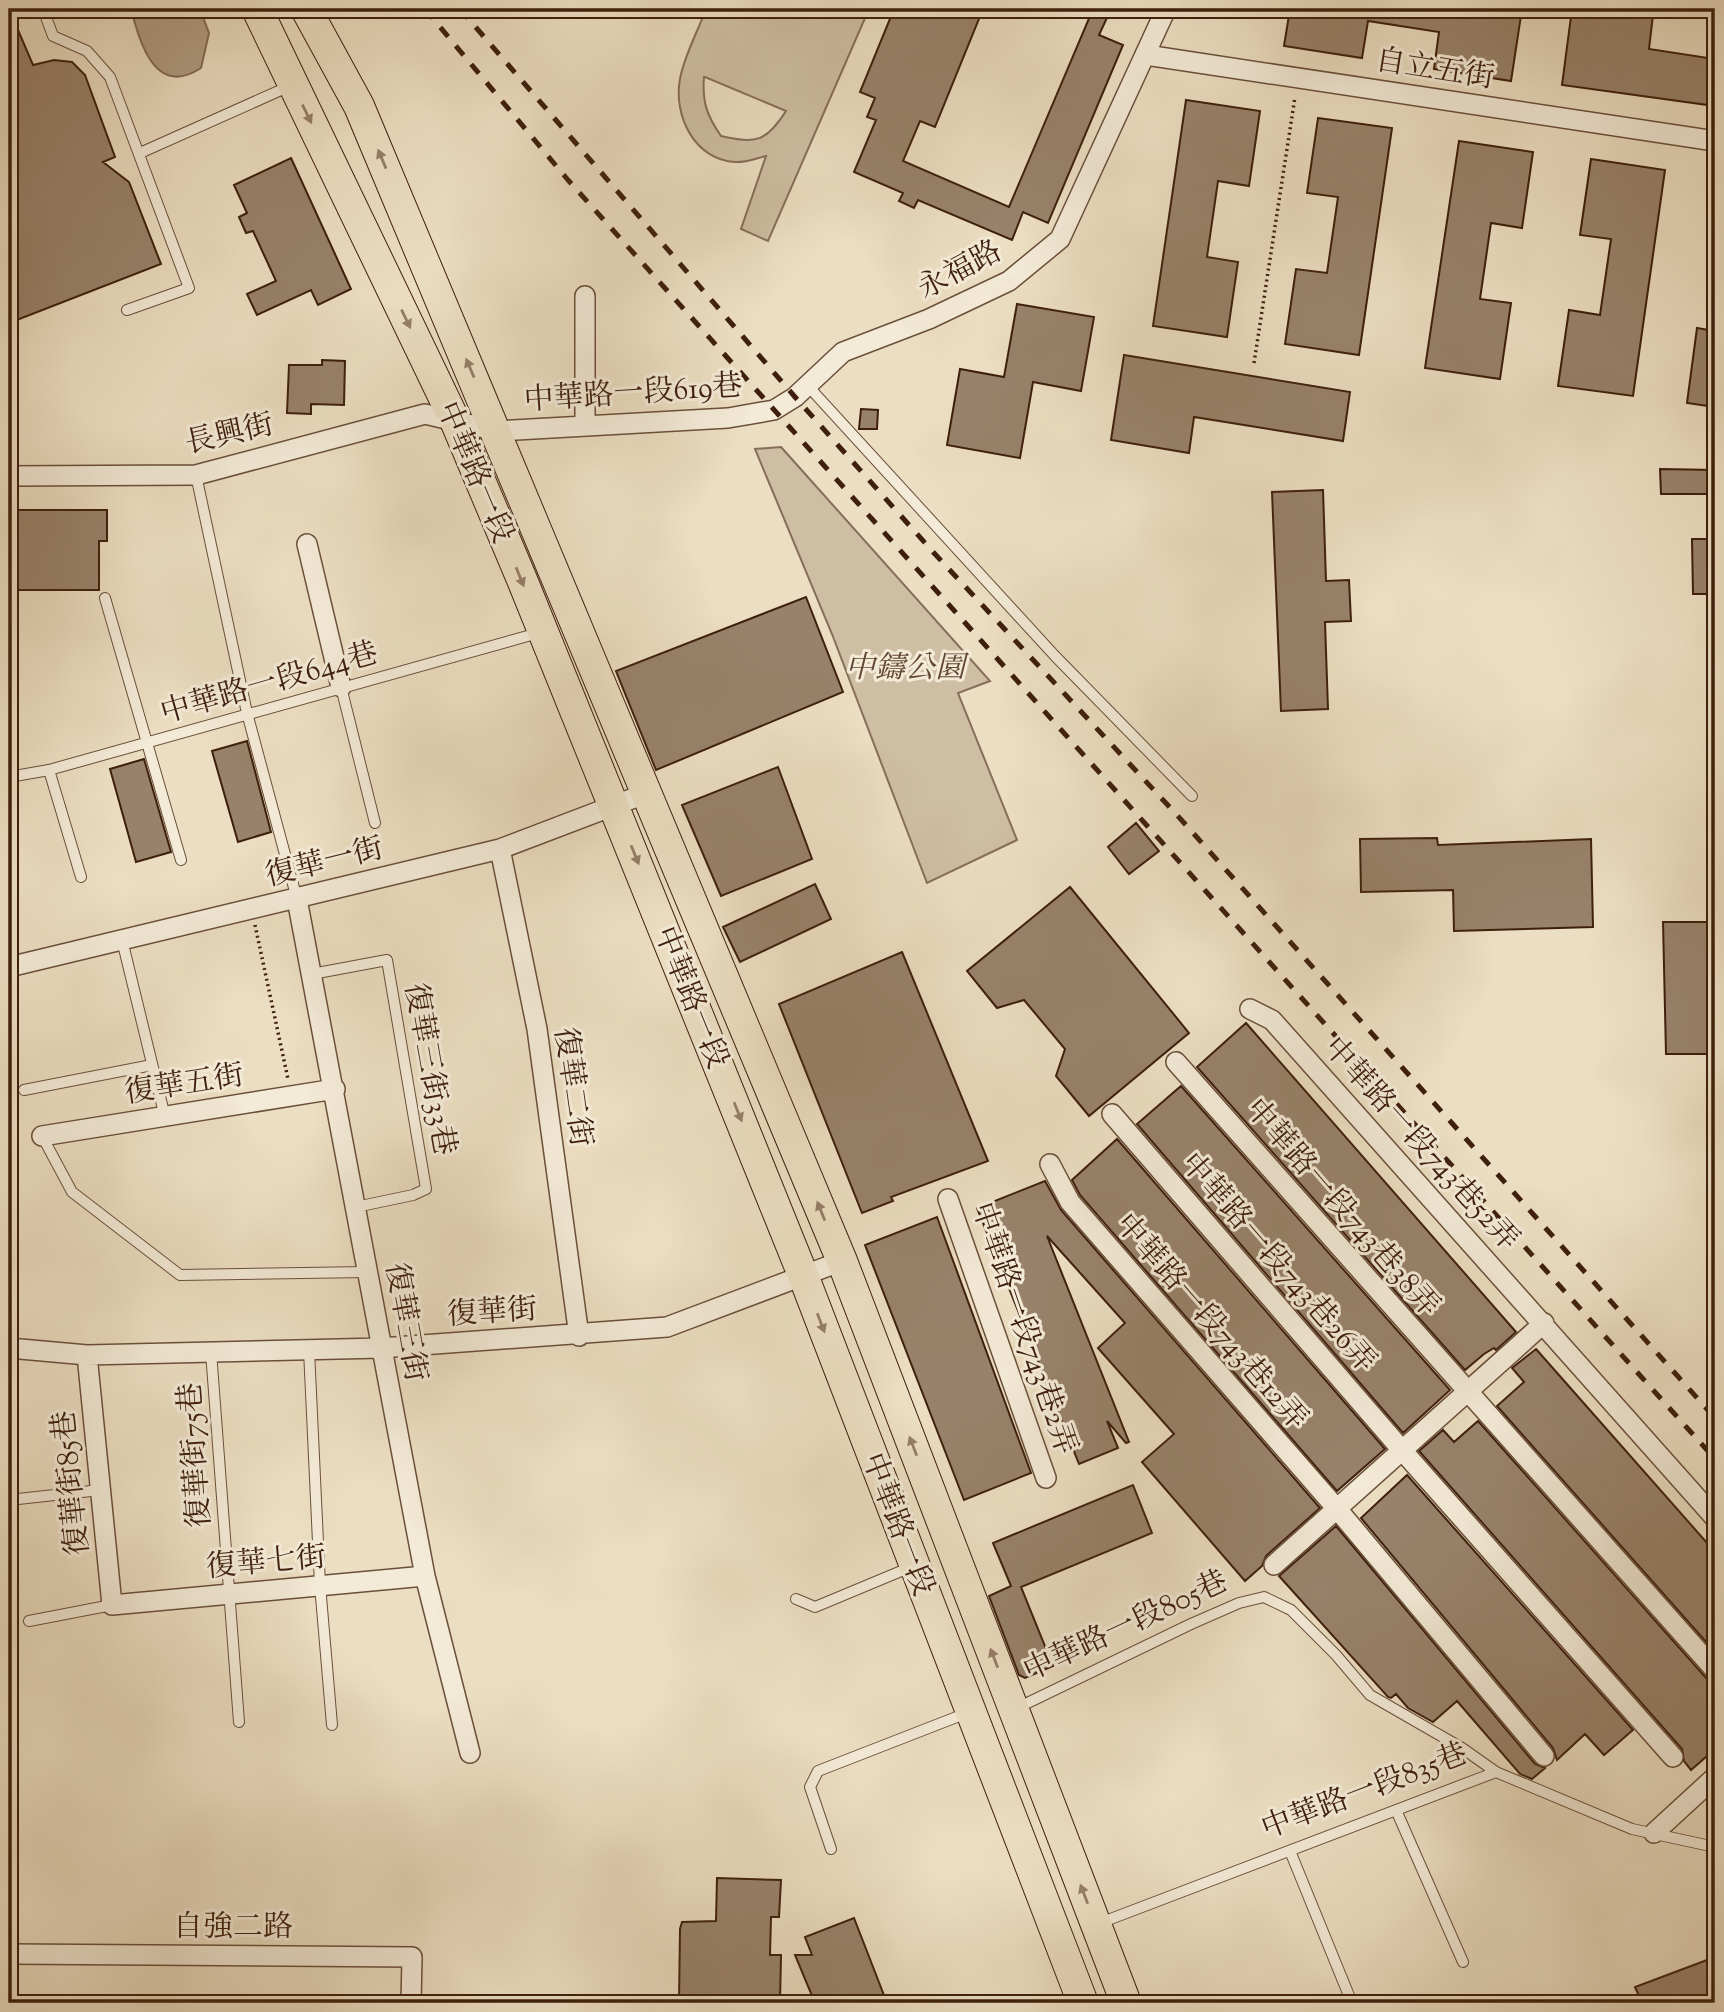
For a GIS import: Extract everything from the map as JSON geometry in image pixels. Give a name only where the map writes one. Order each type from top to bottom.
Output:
[{"type":"main road","name":"中華路一段","points":[[257,9],[456,423],[803,1275],[1083,2003]]},
{"type":"main road","name":"中華路一段","points":[[306,9],[359,106],[842,1261],[1126,2003]]},
{"type":"street","name":"永福路","points":[[774,410],[808,386],[844,352],[929,319],[1009,281],[1060,239],[1166,9]]},
{"type":"street","name":"自立五街","points":[[1146,55],[1715,141]]},
{"type":"street","points":[[585,296],[585,426]]},
{"type":"street","name":"中華路一段619巷","points":[[497,431],[728,418],[774,410]]},
{"type":"street","name":"長興街","points":[[9,476],[196,475],[425,414],[497,431]]},
{"type":"street","points":[[307,544],[341,687]]},
{"type":"street","name":"復華一街","points":[[9,967],[500,849],[615,808],[647,793]]},
{"type":"street","name":"復華二街","points":[[500,849],[537,1029],[579,1336]]},
{"type":"street","name":"復華三街","points":[[297,899],[425,1576],[470,1753]]},
{"type":"street","name":"中華路一段743巷52弄","points":[[1250,1009],[1272,1020],[1715,1518]]},
{"type":"street","name":"中華路一段743巷38弄","points":[[1176,1062],[1715,1670]]},
{"type":"street","name":"復華五街","points":[[42,1136],[335,1089]]},
{"type":"street","name":"中華路一段743巷26弄","points":[[1112,1115],[1401,1449],[1673,1756]]},
{"type":"street","name":"中華路一段743巷12弄","points":[[1050,1164],[1069,1202],[1338,1510],[1544,1756]]},
{"type":"street","name":"中華路一段743巷2弄","points":[[948,1199],[1046,1478]]},
{"type":"street","name":"復華街","points":[[9,1348],[87,1355],[381,1348],[579,1336],[667,1327],[842,1261]]},
{"type":"street","points":[[1274,1564],[1338,1510],[1401,1449],[1544,1323]]},
{"type":"street","name":"復華街85巷","points":[[87,1355],[112,1605]]},
{"type":"street","name":"復華七街","points":[[112,1605],[425,1576]]},
{"type":"street","points":[[1654,1833],[1715,1777]]},
{"type":"street","name":"自強二路","points":[[9,1954],[412,1957],[411,2003]]},
{"type":"lane","points":[[43,9],[53,36],[87,51],[110,77],[189,288],[127,310]]},
{"type":"lane","points":[[140,153],[293,85]]},
{"type":"lane","points":[[808,386],[1055,656],[1192,796]]},
{"type":"lane","points":[[196,475],[247,713],[297,899]]},
{"type":"lane","points":[[105,598],[149,741],[181,860]]},
{"type":"lane","name":"中華路一段644巷","points":[[9,778],[49,770],[542,632]]},
{"type":"lane","points":[[341,687],[375,823]]},
{"type":"lane","points":[[49,770],[81,877]]},
{"type":"lane","points":[[122,940],[165,1117]]},
{"type":"lane","name":"復華三街33巷","points":[[312,974],[387,960],[426,1189],[413,1195],[356,1207]]},
{"type":"lane","points":[[24,1090],[152,1065]]},
{"type":"lane","points":[[42,1136],[72,1192],[180,1275],[368,1272]]},
{"type":"lane","points":[[309,1350],[320,1586],[332,1725]]},
{"type":"lane","name":"復華街75巷","points":[[211,1352],[239,1723]]},
{"type":"lane","points":[[9,1500],[100,1490]]},
{"type":"lane","points":[[796,1599],[815,1607],[914,1565]]},
{"type":"lane","name":"中華路一段805巷","points":[[1013,1710],[1191,1624],[1239,1603],[1264,1597],[1291,1610],[1336,1655],[1370,1695],[1462,1748],[1496,1772]]},
{"type":"lane","points":[[29,1621],[112,1605]]},
{"type":"lane","points":[[831,1849],[810,1787],[818,1771],[971,1712]]},
{"type":"lane","name":"中華路一段835巷","points":[[1096,1925],[1496,1772],[1632,1829],[1715,1847]]},
{"type":"lane","points":[[1396,1810],[1463,1962]]},
{"type":"lane","points":[[1290,1851],[1352,2003]]},
{"type":"path","points":[[1254,363],[1298,77]]},
{"type":"path","points":[[251,910],[292,1096]]},
{"type":"green space","points":[[706,9],[869,9],[768,241],[741,229],[766,156],[739,162],[721,159],[709,153],[698,145],[690,134],[680,107],[682,70]],"holes":[[[704,77],[786,111],[772,129],[759,138],[743,140],[721,136],[706,108]]]},
{"type":"green space","name":"中鑄公園","points":[[781,447],[990,681],[958,693],[1017,840],[927,883],[832,634],[755,449]]},
{"type":"shaded area","points":[[131,9],[200,9],[209,33],[201,68],[185,75],[172,76],[161,71],[145,51]]},
{"type":"building","points":[[9,9],[33,65],[54,60],[72,62],[85,75],[115,157],[103,162],[129,182],[161,264],[9,323]]},
{"type":"building","points":[[894,9],[983,9],[935,127],[920,121],[903,161],[1009,207],[1093,9],[1111,9],[1099,35],[1123,45],[1048,223],[1023,212],[1012,240],[918,200],[914,208],[899,201],[903,193],[854,172],[876,120],[867,117],[875,98],[860,92]]},
{"type":"building","points":[[1290,9],[1522,9],[1511,81],[1434,69],[1439,32],[1368,21],[1362,58],[1284,46]]},
{"type":"building","points":[[1572,9],[1608,9],[1653,15],[1649,49],[1715,59],[1715,106],[1562,85]]},
{"type":"building","points":[[1186,100],[1260,111],[1249,186],[1218,181],[1207,257],[1238,262],[1227,337],[1153,326]]},
{"type":"building","points":[[1318,118],[1392,128],[1359,355],[1285,344],[1296,269],[1327,273],[1338,197],[1307,193]]},
{"type":"building","points":[[1459,141],[1533,152],[1522,228],[1491,223],[1480,299],[1511,303],[1500,379],[1425,368]]},
{"type":"building","points":[[291,158],[351,289],[318,305],[311,290],[257,315],[247,294],[276,281],[253,231],[246,233],[239,217],[247,213],[234,185]]},
{"type":"building","points":[[1591,159],[1665,170],[1633,396],[1558,386],[1569,310],[1600,315],[1611,239],[1580,235]]},
{"type":"building","points":[[1017,304],[1094,317],[1081,391],[1033,382],[1020,458],[947,445],[960,369],[1004,377]]},
{"type":"building","points":[[1697,328],[1715,331],[1715,407],[1687,403]]},
{"type":"building","points":[[1124,355],[1350,392],[1343,441],[1194,417],[1189,453],[1111,440]]},
{"type":"building","points":[[322,360],[345,361],[344,405],[311,404],[311,414],[287,413],[289,365],[322,365]]},
{"type":"building","points":[[861,409],[878,410],[877,429],[859,429]]},
{"type":"building","points":[[1660,469],[1715,470],[1715,494],[1661,494]]},
{"type":"building","points":[[1323,490],[1326,581],[1349,580],[1351,621],[1325,622],[1328,709],[1281,711],[1272,492]]},
{"type":"building","points":[[9,510],[107,510],[107,541],[99,541],[99,590],[9,590]]},
{"type":"building","points":[[1692,539],[1715,539],[1715,594],[1693,594]]},
{"type":"building","points":[[806,597],[843,692],[656,770],[616,671]]},
{"type":"building","points":[[247,741],[271,832],[238,842],[212,751]]},
{"type":"building","points":[[144,759],[171,852],[136,862],[110,769]]},
{"type":"building","points":[[778,767],[812,859],[721,896],[682,805]]},
{"type":"building","points":[[1136,823],[1159,851],[1129,874],[1108,847]]},
{"type":"building","points":[[1437,838],[1438,845],[1591,839],[1593,927],[1454,931],[1453,890],[1361,892],[1360,839]]},
{"type":"building","points":[[815,884],[831,919],[740,962],[723,927]]},
{"type":"building","points":[[1070,887],[1189,1033],[1089,1116],[1056,1076],[1065,1049],[1024,1000],[997,1008],[967,971]]},
{"type":"building","points":[[1663,922],[1715,922],[1715,1054],[1666,1054]]},
{"type":"building","points":[[902,952],[988,1161],[891,1197],[893,1201],[862,1213],[779,1004]]},
{"type":"building","points":[[1246,1023],[1516,1332],[1496,1350],[1494,1348],[1484,1354],[1465,1370],[1197,1067]]},
{"type":"building","points":[[1181,1086],[1450,1390],[1403,1433],[1137,1124]]},
{"type":"building","points":[[1117,1139],[1385,1449],[1337,1491],[1080,1195],[1072,1180]]},
{"type":"building","points":[[1045,1181],[1061,1210],[1320,1508],[1266,1556],[1262,1566],[1245,1581],[1142,1462],[1174,1434],[1098,1348],[1125,1323],[1047,1236],[1129,1442],[1126,1443],[1107,1421],[1118,1448],[1079,1464],[977,1208]]},
{"type":"building","points":[[937,1217],[1031,1473],[964,1500],[865,1245]]},
{"type":"building","points":[[1536,1349],[1715,1552],[1715,1652],[1497,1406],[1524,1382],[1512,1368]]},
{"type":"building","points":[[1478,1421],[1706,1678],[1715,1682],[1715,1749],[1691,1770],[1684,1761],[1682,1749],[1419,1451],[1443,1430],[1454,1442]]},
{"type":"building","points":[[1407,1475],[1633,1730],[1604,1755],[1585,1734],[1557,1760],[1553,1748],[1361,1518]]},
{"type":"building","points":[[1133,1485],[1152,1533],[1021,1587],[1053,1666],[1025,1678],[1019,1675],[989,1596],[1011,1586],[993,1543]]},
{"type":"building","points":[[1336,1526],[1535,1764],[1545,1768],[1532,1779],[1520,1774],[1457,1701],[1433,1722],[1408,1708],[1396,1694],[1388,1697],[1279,1576]]},
{"type":"building","points":[[717,1878],[781,1880],[779,1917],[771,1917],[770,1955],[781,1955],[780,2003],[679,2003],[682,1922],[716,1921]]},
{"type":"building","points":[[854,1918],[887,2003],[815,2003],[795,1955],[812,1955],[805,1937]]},
{"type":"building","points":[[1715,1957],[1715,2003],[1642,2003],[1635,1987]]},
{"type":"railway","points":[[425,9],[568,180],[1715,1459]]},
{"type":"railway","points":[[460,9],[795,397],[934,553],[1177,815],[1715,1418]]}]
